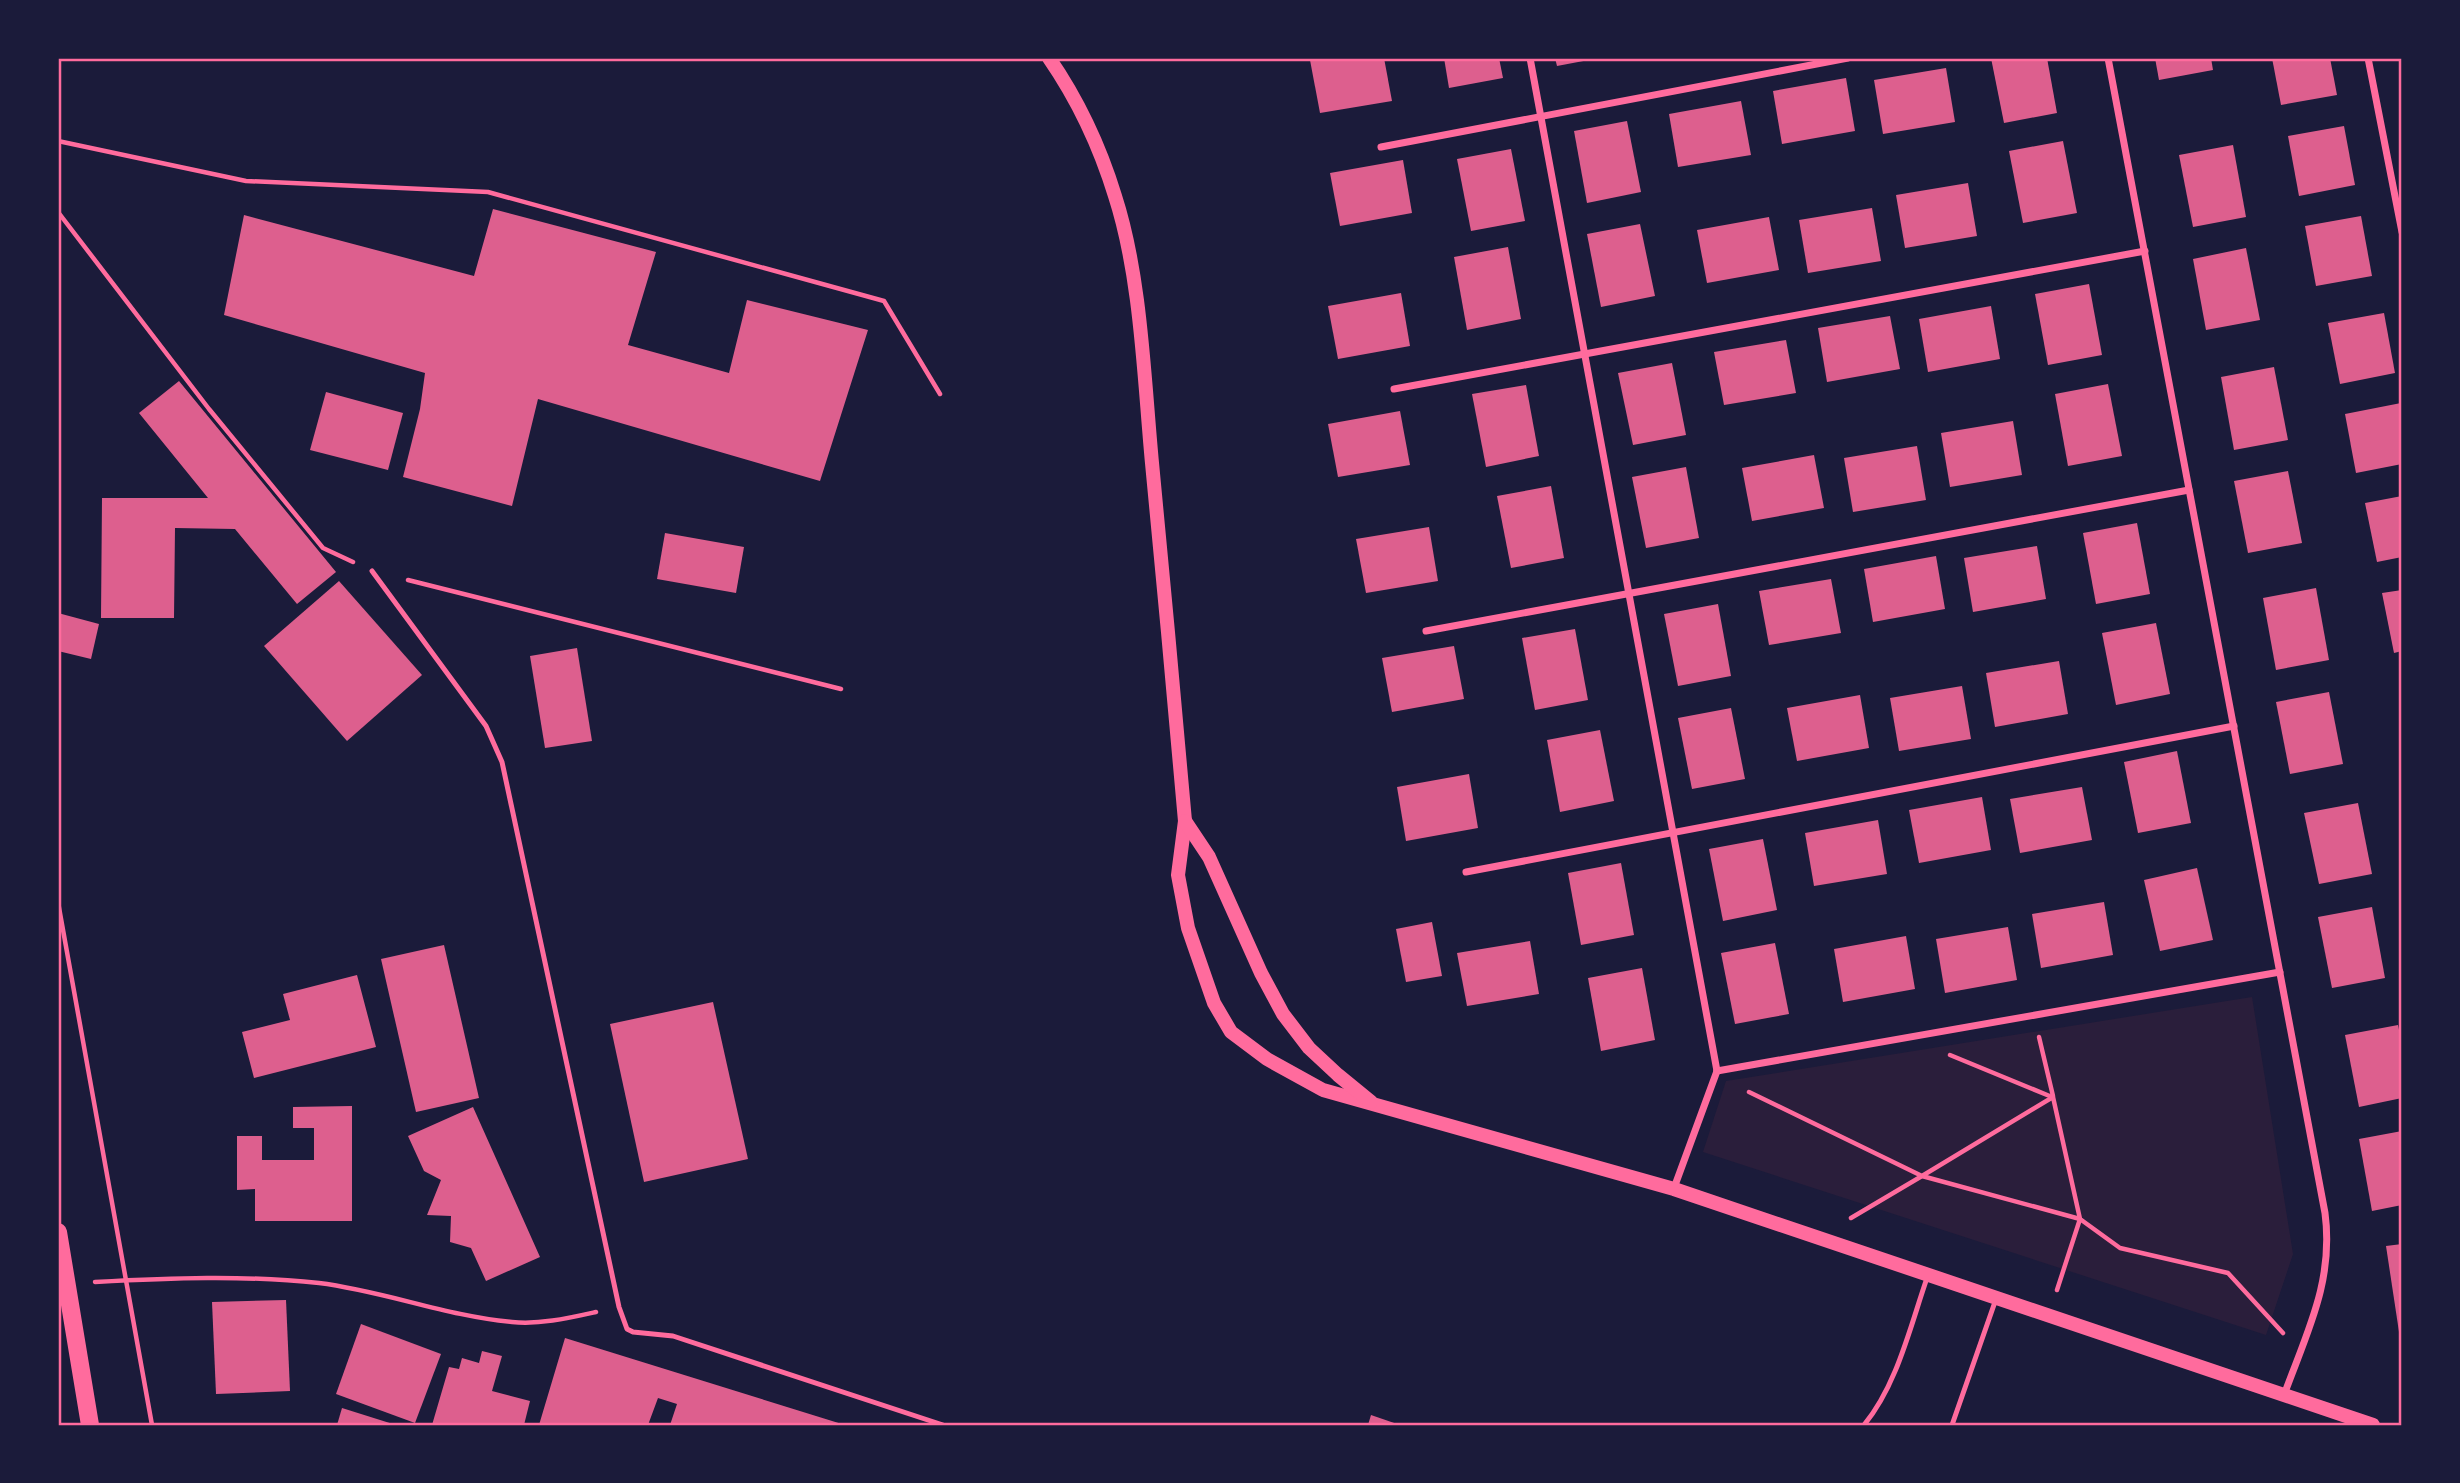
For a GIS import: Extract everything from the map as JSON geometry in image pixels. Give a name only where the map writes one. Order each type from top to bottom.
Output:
[{"type":"main road","points":[[1049,58],[1082,111],[1098,148],[1116,197],[1128,247],[1136,301],[1185,821],[1178,875],[1188,928],[1214,1003],[1231,1032],[1267,1059],[1323,1090],[1674,1189],[2373,1425]]},
{"type":"main road","points":[[1185,821],[1209,857],[1261,973],[1283,1014],[1309,1048],[1372,1102]]},
{"type":"main road","points":[[58,1231],[90,1425]]},
{"type":"street","points":[[1530,58],[1717,1071],[1674,1189]]},
{"type":"street","points":[[1381,146],[1848,58]]},
{"type":"street","points":[[2108,58],[2328,1236],[2325,1279],[2284,1395]]},
{"type":"street","points":[[2368,58],[2402,232]]},
{"type":"street","points":[[1394,389],[2144,251]]},
{"type":"street","points":[[1426,631],[2189,489]]},
{"type":"street","points":[[1466,872],[2234,726]]},
{"type":"street","points":[[1717,1071],[2280,972]]},
{"type":"lane","points":[[372,570],[486,726],[502,762],[619,1307],[626,1329],[673,1336],[943,1425]]},
{"type":"lane","points":[[1864,1425],[1879,1405],[1893,1378],[1928,1275]]},
{"type":"lane","points":[[1952,1425],[1996,1298]]},
{"type":"path","points":[[58,141],[246,181],[488,192],[884,301],[940,394]]},
{"type":"path","points":[[58,212],[209,409],[323,548],[372,570],[841,689]]},
{"type":"path","points":[[58,902],[152,1425]]},
{"type":"path","points":[[2034,1015],[2080,1219],[2048,1316]]},
{"type":"path","points":[[1906,1037],[2053,1097]]},
{"type":"path","points":[[1717,1071],[1726,1081],[1922,1176],[2080,1219],[2120,1248],[2228,1273],[2300,1352]]},
{"type":"path","points":[[1817,1238],[2053,1097]]},
{"type":"path","points":[[66,1283],[247,1279],[320,1283],[390,1297],[456,1315],[514,1323],[554,1321],[619,1307]]},
{"type":"shaded area","points":[[2252,997],[2293,1254],[2266,1335],[1703,1152],[1726,1081]]},
{"type":"building","points":[[1384,58],[1392,101],[1320,113],[1310,60]]},
{"type":"building","points":[[1444,58],[1499,58],[1503,78],[1449,88]]},
{"type":"building","points":[[1555,58],[1594,58],[1594,59],[1557,66]]},
{"type":"building","points":[[1991,58],[2047,58],[2057,113],[2004,123]]},
{"type":"building","points":[[2155,58],[2211,58],[2213,70],[2159,80]]},
{"type":"building","points":[[2272,58],[2330,58],[2337,95],[2281,105]]},
{"type":"building","points":[[1946,68],[1955,122],[1883,134],[1874,80]]},
{"type":"building","points":[[1846,78],[1855,131],[1782,144],[1773,91]]},
{"type":"building","points":[[1741,101],[1751,155],[1678,167],[1669,114]]},
{"type":"building","points":[[1627,121],[1641,192],[1587,203],[1574,131]]},
{"type":"building","points":[[2344,126],[2355,185],[2299,196],[2288,136]]},
{"type":"building","points":[[2063,141],[2077,213],[2023,223],[2009,151]]},
{"type":"building","points":[[2233,145],[2246,217],[2193,227],[2179,155]]},
{"type":"building","points":[[1511,149],[1525,221],[1471,231],[1457,159]]},
{"type":"building","points":[[1403,160],[1412,213],[1340,226],[1330,173]]},
{"type":"building","points":[[1968,183],[1977,236],[1905,248],[1896,195]]},
{"type":"building","points":[[1872,208],[1881,261],[1808,273],[1799,220]]},
{"type":"building","points":[[493,209],[656,252],[628,345],[729,373],[747,300],[868,330],[820,481],[538,399],[512,506],[403,477],[420,409],[425,373],[224,315],[244,215],[474,276]]},
{"type":"building","points":[[2361,216],[2372,276],[2316,286],[2305,226]]},
{"type":"building","points":[[1769,217],[1779,270],[1707,283],[1697,230]]},
{"type":"building","points":[[1640,224],[1655,296],[1601,307],[1587,234]]},
{"type":"building","points":[[1508,247],[1521,319],[1467,330],[1454,257]]},
{"type":"building","points":[[2246,248],[2260,320],[2206,330],[2193,259]]},
{"type":"building","points":[[2089,284],[2102,355],[2048,365],[2035,294]]},
{"type":"building","points":[[1401,293],[1410,346],[1338,359],[1328,306]]},
{"type":"building","points":[[1991,306],[2000,359],[1928,372],[1919,319]]},
{"type":"building","points":[[2384,313],[2395,373],[2340,384],[2328,323]]},
{"type":"building","points":[[1890,316],[1900,369],[1827,382],[1818,328]]},
{"type":"building","points":[[1786,340],[1796,393],[1724,405],[1714,352]]},
{"type":"building","points":[[1672,363],[1686,435],[1633,445],[1618,373]]},
{"type":"building","points":[[2274,367],[2288,440],[2234,450],[2221,377]]},
{"type":"building","points":[[179,381],[336,572],[297,604],[235,529],[175,528],[174,618],[101,618],[102,498],[208,498],[139,413]]},
{"type":"building","points":[[2108,384],[2122,456],[2068,466],[2055,394]]},
{"type":"building","points":[[1526,385],[1539,456],[1486,467],[1472,394]]},
{"type":"building","points":[[326,392],[403,413],[388,470],[310,450]]},
{"type":"building","points":[[2401,403],[2402,464],[2356,473],[2345,414]]},
{"type":"building","points":[[1400,411],[1410,465],[1338,477],[1328,424]]},
{"type":"building","points":[[2013,421],[2022,475],[1950,487],[1941,433]]},
{"type":"building","points":[[1917,446],[1926,500],[1853,512],[1844,458]]},
{"type":"building","points":[[1814,455],[1824,508],[1752,521],[1742,468]]},
{"type":"building","points":[[1686,467],[1699,538],[1646,548],[1632,477]]},
{"type":"building","points":[[2288,471],[2302,543],[2248,553],[2234,481]]},
{"type":"building","points":[[1551,486],[1564,558],[1511,568],[1497,496]]},
{"type":"building","points":[[2402,496],[2402,557],[2377,562],[2365,503]]},
{"type":"building","points":[[2137,523],[2150,594],[2096,604],[2083,533]]},
{"type":"building","points":[[1429,527],[1438,581],[1366,593],[1356,539]]},
{"type":"building","points":[[665,533],[744,547],[736,593],[657,579]]},
{"type":"building","points":[[2037,546],[2046,599],[1973,612],[1964,558]]},
{"type":"building","points":[[1936,556],[1945,609],[1873,622],[1864,569]]},
{"type":"building","points":[[1831,579],[1841,633],[1769,645],[1759,591]]},
{"type":"building","points":[[339,581],[422,675],[347,741],[264,646]]},
{"type":"building","points":[[2316,588],[2329,660],[2276,670],[2263,598]]},
{"type":"building","points":[[2402,590],[2402,651],[2394,653],[2382,593]]},
{"type":"building","points":[[1718,604],[1731,676],[1678,686],[1664,614]]},
{"type":"building","points":[[58,613],[99,624],[91,659],[58,651]]},
{"type":"building","points":[[2156,623],[2170,694],[2116,705],[2102,633]]},
{"type":"building","points":[[1575,629],[1588,700],[1535,710],[1522,638]]},
{"type":"building","points":[[1454,646],[1464,699],[1392,712],[1382,658]]},
{"type":"building","points":[[577,648],[592,741],[545,748],[530,656]]},
{"type":"building","points":[[2059,661],[2068,714],[1995,727],[1986,673]]},
{"type":"building","points":[[1962,686],[1971,739],[1899,751],[1890,698]]},
{"type":"building","points":[[2329,692],[2343,764],[2290,774],[2276,702]]},
{"type":"building","points":[[1860,695],[1869,748],[1797,761],[1787,708]]},
{"type":"building","points":[[1731,708],[1745,779],[1692,789],[1678,718]]},
{"type":"building","points":[[1600,730],[1614,801],[1560,812],[1547,740]]},
{"type":"building","points":[[2177,751],[2191,823],[2138,833],[2124,762]]},
{"type":"building","points":[[1469,774],[1478,828],[1406,841],[1397,787]]},
{"type":"building","points":[[2082,787],[2092,840],[2020,853],[2010,799]]},
{"type":"building","points":[[1982,797],[1991,850],[1919,863],[1909,810]]},
{"type":"building","points":[[2358,803],[2372,874],[2319,884],[2304,813]]},
{"type":"building","points":[[1878,820],[1887,874],[1814,886],[1805,833]]},
{"type":"building","points":[[1763,839],[1777,910],[1723,921],[1709,849]]},
{"type":"building","points":[[1621,863],[1634,935],[1581,945],[1568,873]]},
{"type":"building","points":[[2197,868],[2213,940],[2160,951],[2144,880]]},
{"type":"building","points":[[2104,902],[2113,955],[2041,968],[2032,914]]},
{"type":"building","points":[[2372,907],[2385,978],[2332,988],[2318,917]]},
{"type":"building","points":[[1432,922],[1442,976],[1406,982],[1396,929]]},
{"type":"building","points":[[2008,927],[2017,980],[1945,993],[1936,939]]},
{"type":"building","points":[[1906,936],[1915,989],[1843,1002],[1834,949]]},
{"type":"building","points":[[1530,941],[1539,994],[1467,1006],[1457,953]]},
{"type":"building","points":[[1775,943],[1789,1014],[1735,1024],[1721,953]]},
{"type":"building","points":[[444,945],[479,1098],[416,1112],[381,959]]},
{"type":"building","points":[[1642,968],[1655,1040],[1601,1051],[1588,978]]},
{"type":"building","points":[[357,975],[376,1047],[254,1078],[242,1032],[290,1020],[283,994]]},
{"type":"building","points":[[713,1002],[748,1159],[644,1182],[610,1024]]},
{"type":"building","points":[[2398,1025],[2402,1044],[2402,1098],[2359,1107],[2345,1035]]},
{"type":"building","points":[[352,1106],[352,1221],[255,1221],[255,1189],[237,1190],[237,1136],[262,1136],[262,1160],[314,1160],[314,1128],[293,1128],[293,1107]]},
{"type":"building","points":[[473,1107],[540,1257],[486,1281],[471,1248],[450,1242],[451,1216],[427,1215],[441,1180],[424,1171],[408,1136]]},
{"type":"building","points":[[2402,1131],[2402,1205],[2372,1211],[2359,1139]]},
{"type":"building","points":[[2402,1244],[2402,1345],[2401,1345],[2386,1246]]},
{"type":"building","points":[[286,1300],[290,1391],[216,1394],[212,1302]]},
{"type":"building","points":[[361,1324],[441,1354],[415,1423],[336,1394]]},
{"type":"building","points":[[565,1338],[845,1425],[670,1425],[677,1404],[658,1398],[648,1425],[539,1425]]},
{"type":"building","points":[[482,1351],[502,1356],[492,1391],[530,1401],[524,1425],[432,1425],[449,1367],[459,1369],[462,1358],[479,1363]]},
{"type":"building","points":[[342,1408],[396,1425],[337,1425]]},
{"type":"building","points":[[1371,1415],[1400,1425],[1368,1425]]}]
